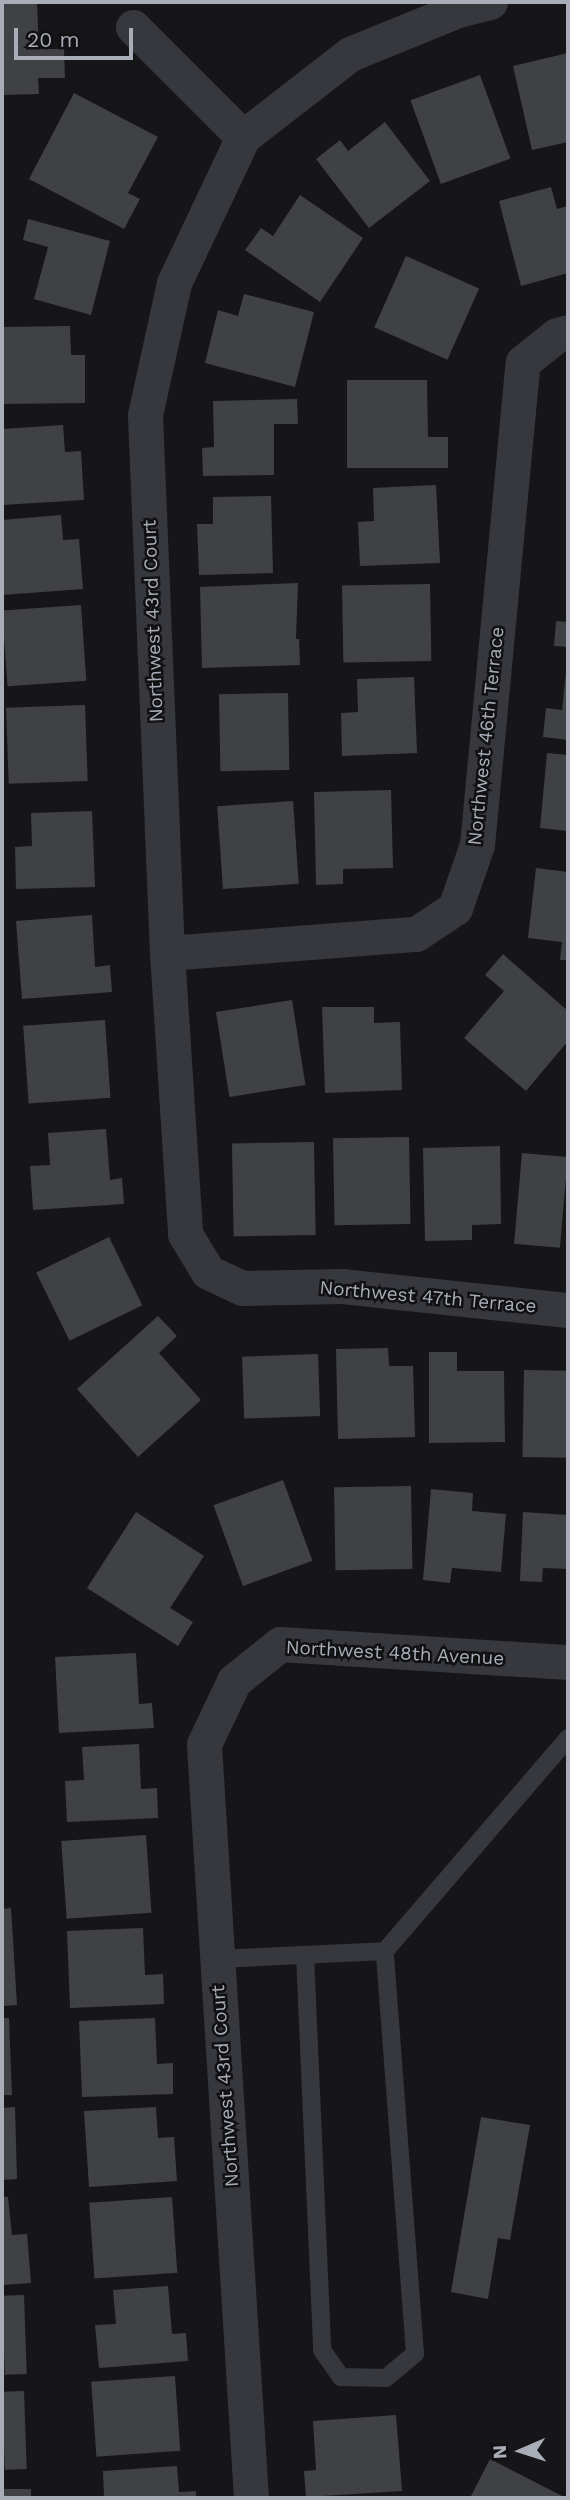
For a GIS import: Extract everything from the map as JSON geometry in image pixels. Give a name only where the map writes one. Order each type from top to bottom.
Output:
[{"type":"street","points":[[133,27],[243,138],[350,54],[458,10],[490,2]]},
{"type":"street","name":"Northwest 43rd Court","points":[[208,1272],[185,1234],[167,953],[145,415],[174,283],[243,138]]},
{"type":"street","name":"Northwest 46th Terrace","points":[[167,953],[416,934],[455,908],[477,845],[523,362],[557,335],[568,332]]},
{"type":"street","name":"Northwest 47th Terrace","points":[[208,1272],[243,1288],[342,1286],[568,1310]]},
{"type":"street","name":"Northwest 48th Avenue","points":[[234,1681],[280,1644],[568,1662]]},
{"type":"street","name":"Northwest 43rd Court","points":[[234,1681],[204,1744],[251,2498]]},
{"type":"lane","points":[[305,1955],[322,2350],[341,2377],[386,2378],[415,2354],[385,1951],[568,1738]]},
{"type":"lane","points":[[218,1959],[385,1951]]},
{"type":"building","points":[[2,2],[37,2],[39,49],[64,49],[65,78],[38,78],[39,94],[2,95]]},
{"type":"building","points":[[568,53],[568,142],[532,150],[513,66]]},
{"type":"building","points":[[480,75],[510,159],[441,184],[410,100]]},
{"type":"building","points":[[74,93],[158,137],[128,193],[140,199],[124,229],[29,179]]},
{"type":"building","points":[[385,122],[430,181],[369,228],[316,159],[340,140],[348,151]]},
{"type":"building","points":[[551,187],[557,209],[568,206],[568,273],[521,286],[499,201]]},
{"type":"building","points":[[300,195],[363,238],[320,302],[245,250],[261,228],[273,236]]},
{"type":"building","points":[[28,219],[110,241],[91,315],[34,299],[48,247],[23,240]]},
{"type":"building","points":[[406,256],[479,289],[447,360],[374,327]]},
{"type":"building","points":[[244,294],[314,312],[295,387],[205,363],[218,310],[238,316]]},
{"type":"building","points":[[70,326],[71,355],[85,355],[85,403],[2,404],[2,327]]},
{"type":"building","points":[[347,380],[427,380],[428,437],[448,437],[448,468],[347,468]]},
{"type":"building","points":[[297,399],[298,424],[274,424],[274,475],[203,476],[202,448],[214,447],[213,401]]},
{"type":"building","points":[[63,425],[65,452],[81,451],[84,500],[2,505],[2,429]]},
{"type":"building","points":[[436,485],[440,563],[360,566],[358,522],[374,521],[373,488]]},
{"type":"building","points":[[271,496],[273,573],[199,575],[197,524],[213,524],[213,497]]},
{"type":"building","points":[[61,515],[63,540],[79,539],[83,589],[2,595],[2,520]]},
{"type":"building","points":[[298,583],[296,639],[299,639],[300,665],[202,668],[200,587]]},
{"type":"building","points":[[430,584],[431,661],[343,663],[342,586]]},
{"type":"building","points":[[81,605],[86,681],[7,686],[2,611]]},
{"type":"building","points":[[556,621],[568,622],[568,647],[554,646]]},
{"type":"building","points":[[566,671],[568,740],[543,737],[546,708],[562,710]]},
{"type":"building","points":[[414,677],[417,753],[342,756],[341,713],[358,712],[357,679]]},
{"type":"building","points":[[288,693],[289,770],[220,771],[219,694]]},
{"type":"building","points":[[85,705],[88,781],[9,784],[6,708]]},
{"type":"building","points":[[547,753],[568,755],[568,831],[540,828]]},
{"type":"building","points":[[391,790],[393,868],[343,869],[343,884],[316,885],[314,792]]},
{"type":"building","points":[[293,801],[299,884],[223,889],[217,806]]},
{"type":"building","points":[[92,811],[95,887],[16,889],[15,847],[32,846],[31,813]]},
{"type":"building","points":[[536,868],[568,872],[568,960],[560,960],[562,942],[528,938]]},
{"type":"building","points":[[92,915],[95,967],[110,965],[112,992],[22,999],[16,921]]},
{"type":"building","points":[[503,954],[568,1011],[568,1041],[526,1091],[464,1038],[504,991],[485,975]]},
{"type":"building","points":[[292,1000],[305,1085],[229,1097],[216,1012]]},
{"type":"building","points":[[322,1007],[374,1007],[374,1023],[400,1022],[402,1090],[325,1093]]},
{"type":"building","points":[[105,1020],[110,1098],[29,1104],[23,1026]]},
{"type":"building","points":[[106,1129],[110,1180],[122,1178],[124,1204],[33,1210],[30,1166],[50,1165],[48,1133]]},
{"type":"building","points":[[409,1137],[411,1224],[335,1225],[333,1138]]},
{"type":"building","points":[[314,1142],[316,1235],[234,1236],[232,1143]]},
{"type":"building","points":[[500,1146],[501,1224],[472,1225],[472,1240],[425,1241],[423,1148]]},
{"type":"building","points":[[522,1153],[568,1157],[560,1248],[514,1244]]},
{"type":"building","points":[[109,1237],[142,1305],[70,1341],[36,1273]]},
{"type":"building","points":[[158,1316],[177,1336],[159,1353],[201,1400],[138,1457],[77,1389]]},
{"type":"building","points":[[388,1348],[389,1366],[413,1366],[415,1437],[338,1439],[336,1349]]},
{"type":"building","points":[[429,1352],[457,1352],[457,1371],[504,1371],[505,1442],[429,1443]]},
{"type":"building","points":[[318,1354],[320,1416],[244,1419],[242,1357]]},
{"type":"building","points":[[524,1370],[568,1371],[566,1458],[522,1457]]},
{"type":"building","points":[[283,1480],[312,1561],[243,1586],[213,1505]]},
{"type":"building","points":[[411,1486],[412,1569],[335,1570],[334,1487]]},
{"type":"building","points":[[431,1489],[473,1493],[472,1511],[506,1514],[501,1572],[452,1568],[450,1583],[423,1580]]},
{"type":"building","points":[[136,1512],[204,1556],[170,1608],[193,1622],[178,1646],[87,1588]]},
{"type":"building","points":[[523,1512],[568,1515],[568,1569],[543,1568],[542,1582],[520,1581]]},
{"type":"building","points":[[136,1653],[139,1704],[152,1703],[154,1728],[59,1733],[55,1657]]},
{"type":"building","points":[[139,1744],[141,1789],[157,1788],[158,1818],[67,1822],[65,1781],[84,1780],[82,1747]]},
{"type":"building","points":[[146,1835],[151,1913],[67,1919],[61,1841]]},
{"type":"building","points":[[11,1908],[17,2005],[2,2006],[2,1909]]},
{"type":"building","points":[[143,1928],[145,1975],[163,1974],[164,2004],[70,2008],[67,1931]]},
{"type":"building","points":[[2,2018],[9,2018],[12,2095],[2,2095]]},
{"type":"building","points":[[155,2018],[157,2064],[173,2063],[173,2094],[82,2097],[79,2021]]},
{"type":"building","points":[[15,2107],[17,2179],[2,2180],[2,2108]]},
{"type":"building","points":[[156,2107],[158,2138],[174,2137],[177,2181],[89,2187],[84,2111]]},
{"type":"building","points":[[481,2117],[530,2125],[510,2240],[498,2238],[488,2299],[451,2292]]},
{"type":"building","points":[[2,2197],[8,2197],[12,2235],[27,2234],[31,2283],[2,2285]]},
{"type":"building","points":[[172,2197],[177,2273],[95,2279],[89,2203]]},
{"type":"building","points":[[168,2286],[172,2334],[186,2333],[188,2361],[99,2368],[95,2325],[116,2324],[113,2290]]},
{"type":"building","points":[[24,2295],[27,2374],[5,2375],[2,2296]]},
{"type":"building","points":[[175,2376],[180,2451],[96,2457],[91,2382]]},
{"type":"building","points":[[24,2391],[27,2469],[5,2470],[2,2392]]},
{"type":"building","points":[[396,2415],[402,2491],[306,2497],[304,2471],[316,2470],[313,2421]]},
{"type":"building","points":[[490,2459],[566,2498],[470,2498]]},
{"type":"building","points":[[177,2466],[179,2492],[196,2491],[196,2498],[104,2498],[103,2471]]},
{"type":"building","points":[[2,2489],[31,2489],[31,2498],[2,2498]]}]
